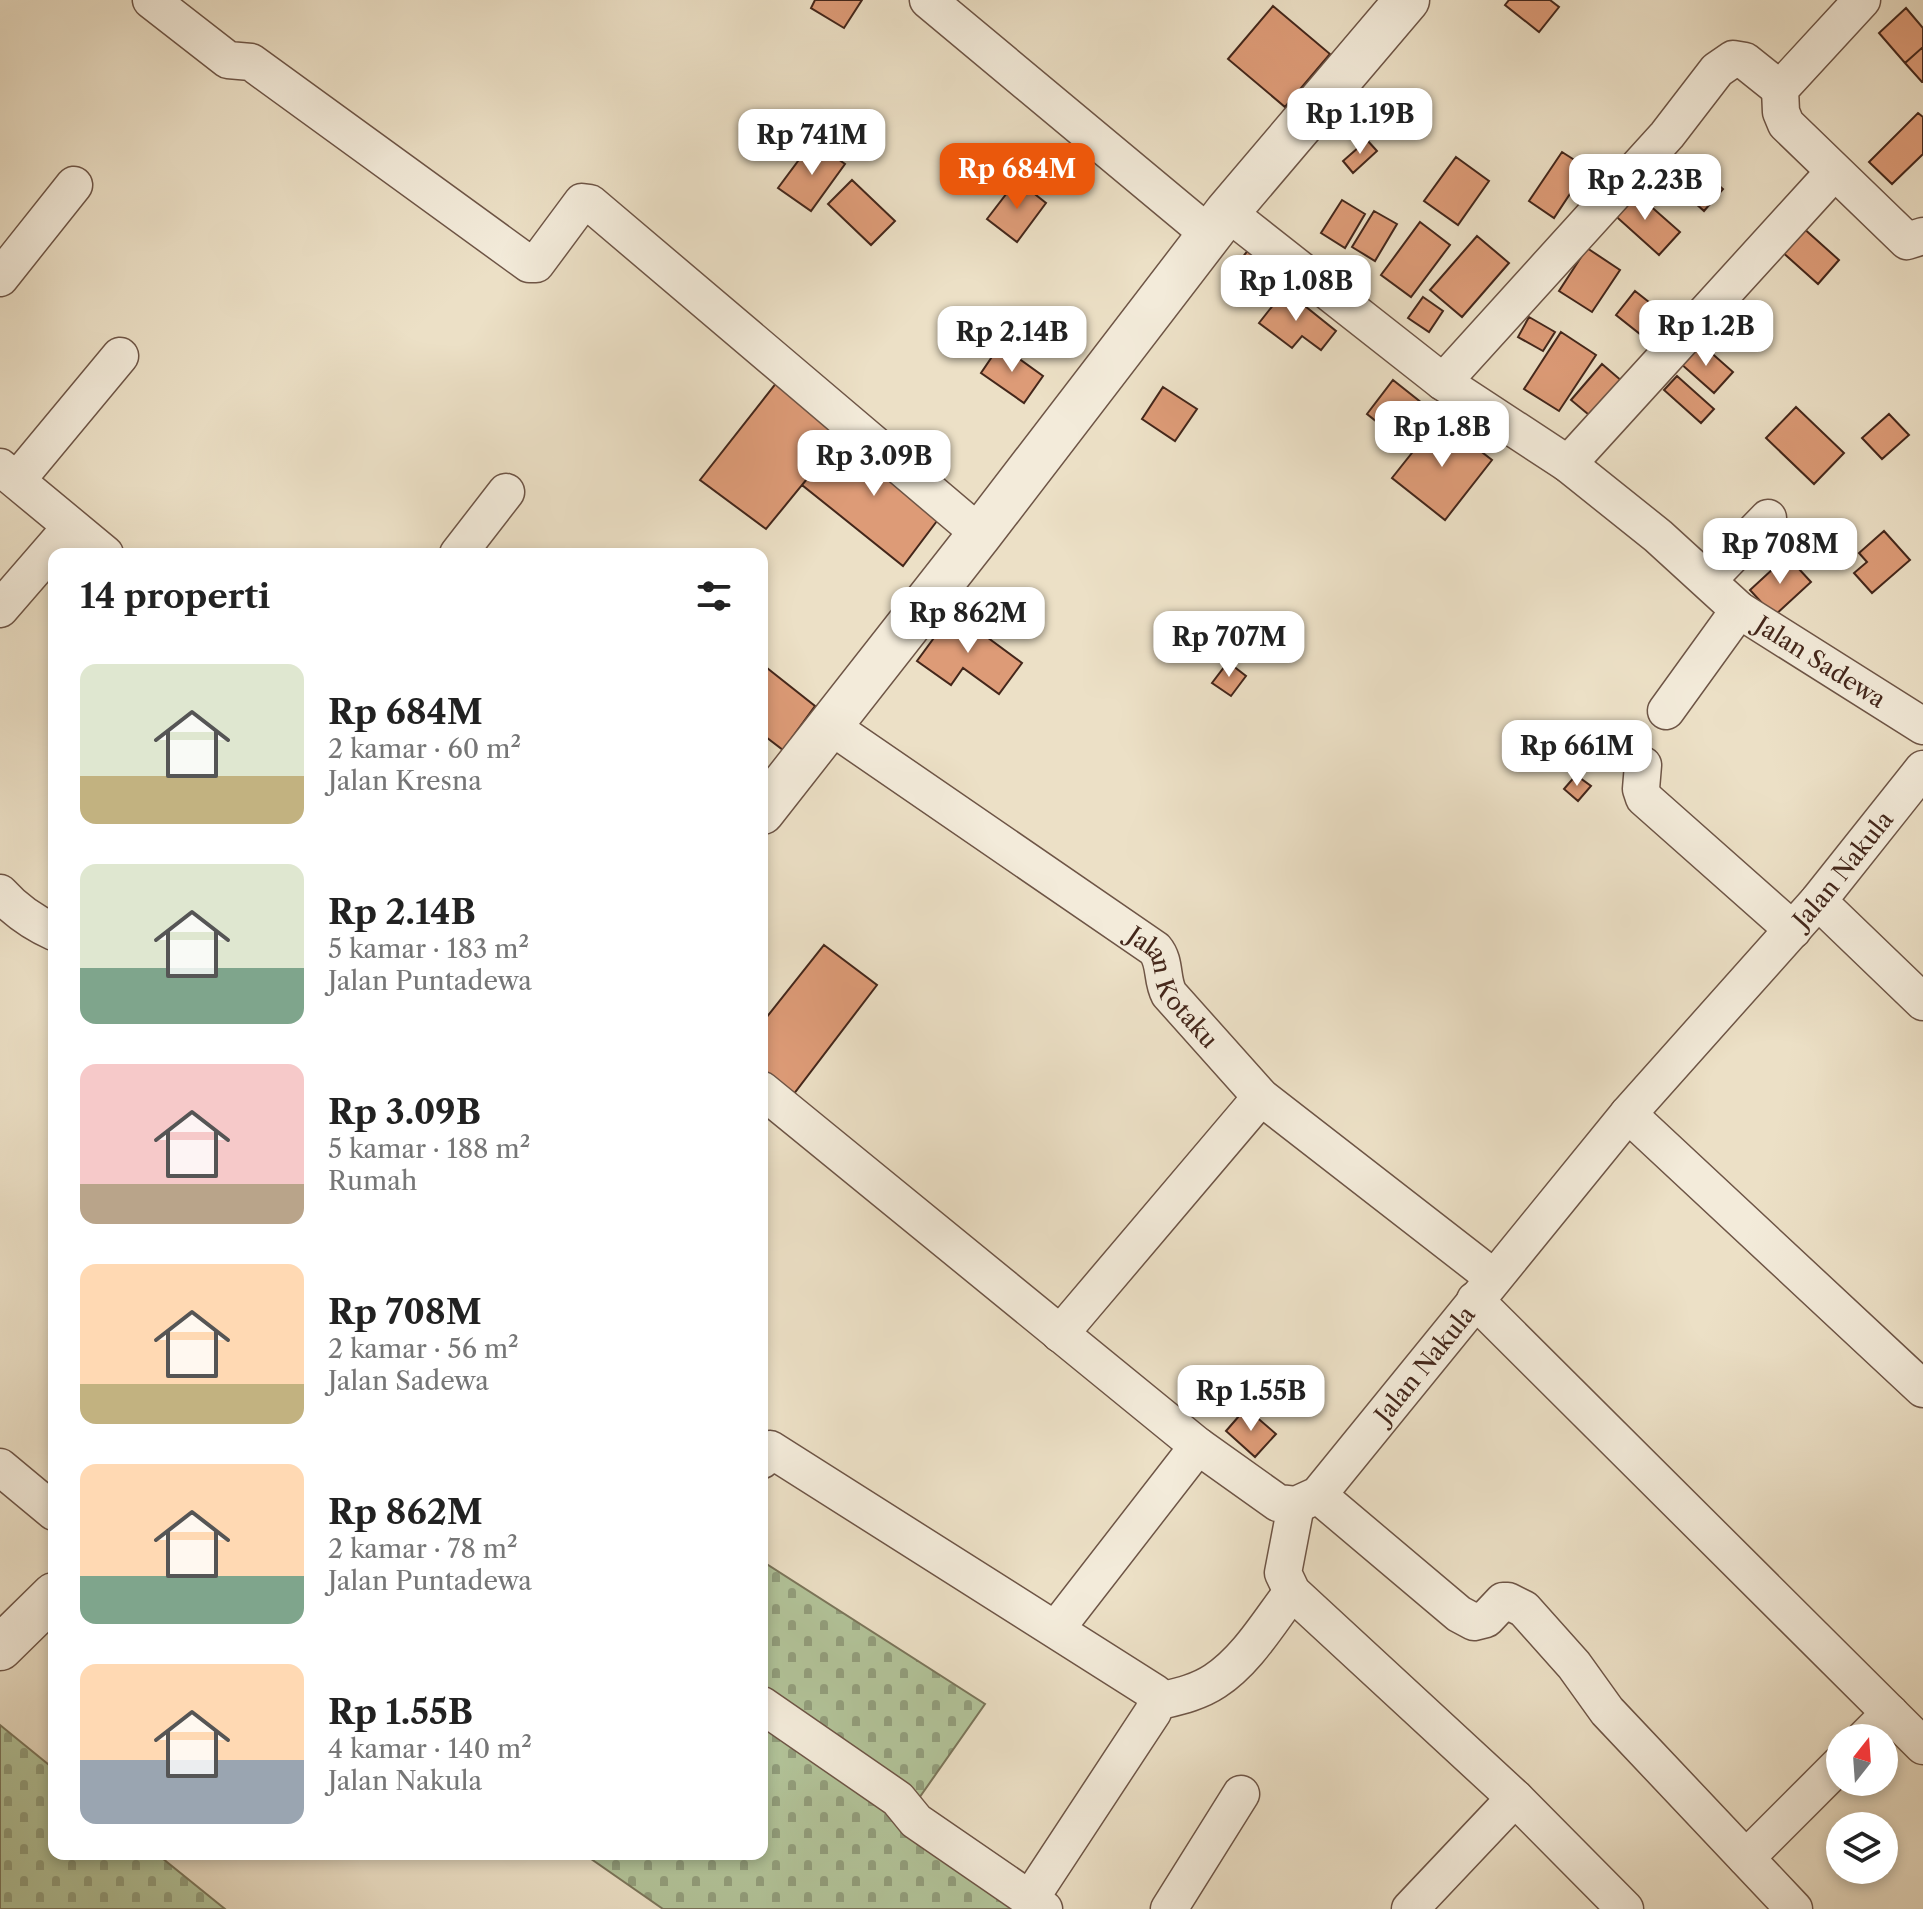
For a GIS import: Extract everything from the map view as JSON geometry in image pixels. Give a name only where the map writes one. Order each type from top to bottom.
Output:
[{"type":"street","points":[[151,0],[230,62],[251,62],[529,264],[536,264],[582,202],[590,203],[980,534]]},
{"type":"street","name":"Jalan Sadewa","points":[[928,0],[1218,224],[1443,382],[1568,464],[1658,536],[1739,610],[1923,726]]},
{"type":"street","points":[[768,804],[1218,224],[1407,0]]},
{"type":"street","points":[[1862,0],[1780,89],[1781,112],[1786,124],[1907,241],[1923,236]]},
{"type":"street","points":[[1443,382],[1667,135],[1717,70],[1733,59],[1745,61],[1780,89]]},
{"type":"street","points":[[1568,464],[1834,172]]},
{"type":"street","points":[[0,278],[74,185]]},
{"type":"street","points":[[97,548],[8,473],[120,356]]},
{"type":"street","points":[[463,548],[506,492]]},
{"type":"street","points":[[1708,580],[1768,518]]},
{"type":"street","points":[[53,548],[71,527]]},
{"type":"street","points":[[0,609],[48,554]]},
{"type":"street","points":[[1666,711],[1739,610]]},
{"type":"street","name":"Jalan Kotaku","points":[[829,725],[1155,949],[1162,959],[1165,987],[1169,994],[1261,1097],[1485,1289],[1876,1724]]},
{"type":"street","points":[[1643,765],[1641,789],[1644,798],[1793,930]]},
{"type":"street","name":"Jalan Nakula","points":[[1307,1500],[1628,1114],[1818,901],[1923,769]]},
{"type":"street","points":[[0,893],[17,912],[48,929]]},
{"type":"street","points":[[1818,901],[1923,1002]]},
{"type":"street","points":[[768,1095],[1198,1446],[1278,1503],[1307,1500],[1474,1622],[1486,1619],[1503,1601],[1524,1609],[1574,1665],[1607,1711],[1794,1909]]},
{"type":"street","points":[[1060,1334],[1261,1097]]},
{"type":"street","points":[[1628,1114],[1923,1389]]},
{"type":"street","points":[[1056,1629],[1198,1446]]},
{"type":"street","points":[[768,1452],[770,1449],[1056,1629],[1155,1693],[1156,1702],[1153,1712],[1037,1904],[916,1821],[898,1799],[768,1709]]},
{"type":"street","points":[[0,1467],[48,1507]]},
{"type":"street","points":[[1307,1500],[1283,1573],[1292,1592],[1515,1798],[1625,1909]]},
{"type":"street","points":[[1156,1702],[1190,1693],[1214,1681],[1239,1661],[1292,1592]]},
{"type":"street","points":[[0,1648],[48,1601]]},
{"type":"street","name":"Jalan Kotaku","points":[[1898,1735],[1923,1746]]},
{"type":"street","points":[[1746,1858],[1826,1778]]},
{"type":"street","points":[[1169,1909],[1241,1794]]},
{"type":"street","points":[[1410,1909],[1515,1798]]},
{"type":"green space","points":[[768,1565],[985,1704],[903,1821],[1024,1909],[663,1909],[593,1860],[768,1860]]},
{"type":"green space","points":[[0,1725],[48,1764],[48,1860],[164,1860],[225,1909],[0,1909]]},
{"type":"building","points":[[815,0],[862,0],[844,28],[811,8]]},
{"type":"building","points":[[1509,0],[1550,0],[1559,7],[1539,32],[1505,5]]},
{"type":"building","points":[[1273,6],[1330,54],[1285,107],[1228,59]]},
{"type":"building","points":[[1906,8],[1923,28],[1923,47],[1905,63],[1879,33]]},
{"type":"building","points":[[1923,47],[1923,82],[1922,82],[1905,63]]},
{"type":"building","points":[[1918,113],[1923,117],[1923,154],[1892,184],[1869,162]]},
{"type":"building","points":[[1367,140],[1377,151],[1353,173],[1343,161]]},
{"type":"building","points":[[810,145],[818,151],[821,147],[845,164],[811,211],[778,188]]},
{"type":"building","points":[[1562,152],[1587,168],[1554,218],[1529,201]]},
{"type":"building","points":[[1685,156],[1723,189],[1704,211],[1666,177]]},
{"type":"building","points":[[1456,157],[1489,181],[1458,225],[1424,201]]},
{"type":"building","points":[[852,180],[895,221],[871,245],[828,204]]},
{"type":"building","points":[[1017,180],[1046,203],[1017,242],[987,219]]},
{"type":"building","points":[[1630,188],[1680,232],[1659,255],[1610,211]]},
{"type":"building","points":[[1342,200],[1365,214],[1345,248],[1321,233]]},
{"type":"building","points":[[1374,211],[1397,224],[1375,261],[1352,247]]},
{"type":"building","points":[[1420,222],[1450,245],[1411,297],[1381,275]]},
{"type":"building","points":[[1801,226],[1839,260],[1818,284],[1780,250]]},
{"type":"building","points":[[1477,236],[1509,263],[1462,317],[1430,290]]},
{"type":"building","points":[[1587,248],[1620,270],[1592,312],[1559,291]]},
{"type":"building","points":[[1249,249],[1286,278],[1266,302],[1231,272]]},
{"type":"building","points":[[1285,290],[1336,331],[1321,350],[1302,336],[1292,348],[1259,323]]},
{"type":"building","points":[[1635,291],[1664,314],[1645,338],[1616,315]]},
{"type":"building","points":[[1423,297],[1443,311],[1429,332],[1408,318]]},
{"type":"building","points":[[1529,317],[1555,332],[1543,351],[1518,337]]},
{"type":"building","points":[[1561,332],[1596,355],[1559,411],[1524,389]]},
{"type":"building","points":[[1699,342],[1733,372],[1714,393],[1680,363]]},
{"type":"building","points":[[1000,345],[1043,376],[1024,403],[981,373]]},
{"type":"building","points":[[1602,364],[1630,388],[1600,424],[1571,400]]},
{"type":"building","points":[[1677,376],[1714,409],[1701,423],[1664,390]]},
{"type":"building","points":[[781,377],[847,430],[766,529],[700,480]]},
{"type":"building","points":[[1393,380],[1437,415],[1411,449],[1367,414]]},
{"type":"building","points":[[1163,387],[1197,409],[1175,441],[1142,419]]},
{"type":"building","points":[[1796,407],[1844,453],[1814,484],[1766,438]]},
{"type":"building","points":[[1889,414],[1909,435],[1882,459],[1862,438]]},
{"type":"building","points":[[1439,419],[1492,460],[1445,520],[1392,478]]},
{"type":"building","points":[[847,430],[946,509],[903,566],[802,485]]},
{"type":"building","points":[[1884,531],[1910,560],[1872,593],[1854,573],[1867,562],[1859,553]]},
{"type":"building","points":[[1787,556],[1811,582],[1774,616],[1750,590]]},
{"type":"building","points":[[953,612],[1022,663],[999,694],[963,668],[951,685],[917,661]]},
{"type":"building","points":[[1228,662],[1246,676],[1231,696],[1212,683]]},
{"type":"building","points":[[768,669],[815,706],[783,750],[768,739]]},
{"type":"building","points":[[1576,775],[1591,786],[1578,801],[1564,789]]},
{"type":"building","points":[[824,945],[877,985],[793,1095],[768,1075],[768,1015]]},
{"type":"building","points":[[1246,1408],[1276,1434],[1255,1457],[1226,1431]]}]
